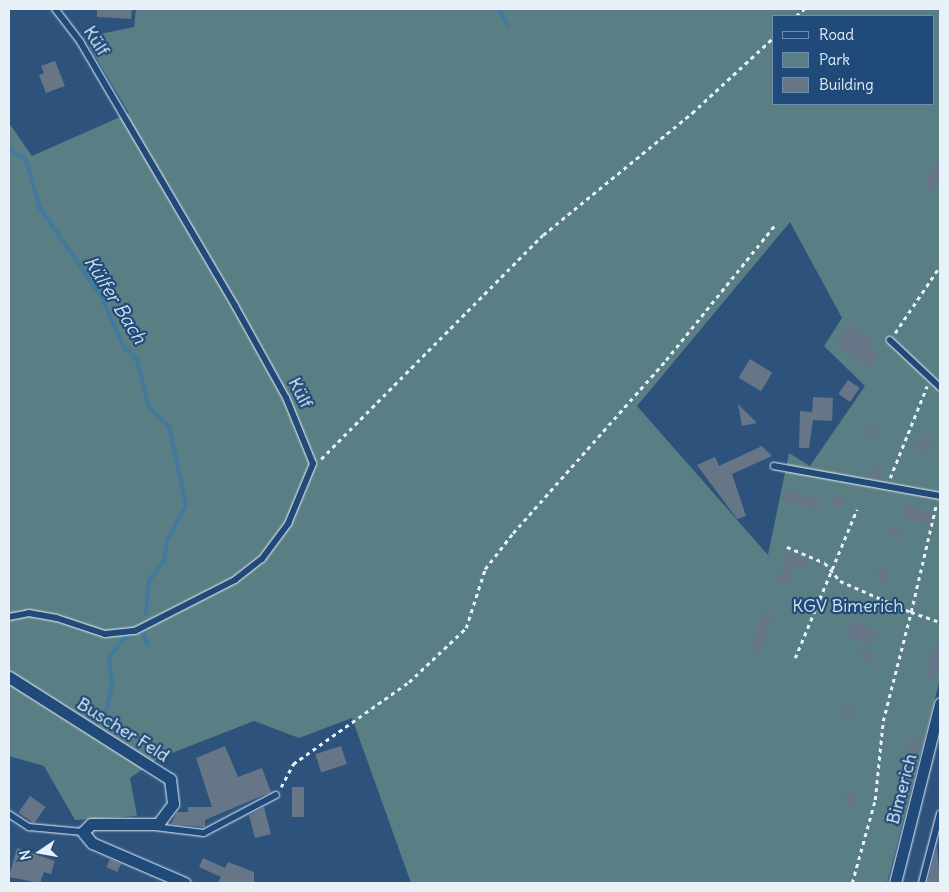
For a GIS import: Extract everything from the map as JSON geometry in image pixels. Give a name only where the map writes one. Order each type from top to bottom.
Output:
[{"type":"street","name":"Buscher Feld","points":[[9,677],[170,780],[173,804],[166,817],[150,827]]},
{"type":"street","name":"Bimerich","points":[[895,883],[940,704]]},
{"type":"street","points":[[150,827],[91,824],[83,832],[92,843],[185,883]]},
{"type":"lane","name":"Külf","points":[[55,9],[81,43],[235,306],[286,398],[313,464]]},
{"type":"lane","points":[[890,340],[940,387]]},
{"type":"lane","points":[[9,616],[29,613],[57,618],[105,634],[135,631],[235,580],[262,560],[288,524],[313,464]]},
{"type":"lane","points":[[774,466],[939,496]]},
{"type":"lane","points":[[150,827],[204,833],[276,795]]},
{"type":"lane","points":[[9,814],[29,827],[83,832]]},
{"type":"lane","points":[[922,883],[940,814]]},
{"type":"path","points":[[313,464],[329,454],[543,235],[692,113],[772,39]]},
{"type":"path","points":[[276,795],[293,764],[409,682],[466,628],[485,569],[775,225]]},
{"type":"path","points":[[890,340],[940,266]]},
{"type":"path","points":[[887,486],[931,378]]},
{"type":"path","points":[[852,883],[874,800],[883,721],[932,537],[939,496]]},
{"type":"path","points":[[795,658],[857,509]]},
{"type":"path","points":[[787,547],[824,563],[840,581],[911,612],[940,622]]},
{"type":"green space","name":"KGV Bimerich","points":[[136,9],[940,9],[940,679],[887,883],[411,883],[352,718],[299,738],[254,721],[159,758],[130,778],[137,816],[75,820],[44,766],[9,756],[9,123],[32,156],[129,113],[89,46],[90,36],[134,27]],"holes":[[[790,222],[842,318],[824,346],[865,386],[810,466],[789,453],[768,555],[637,406]]]},
{"type":"building","points":[[97,9],[132,9],[131,19],[97,17]]},
{"type":"building","points":[[55,61],[65,86],[46,93],[39,75],[44,73],[41,66]]},
{"type":"building","points":[[940,157],[940,178],[933,192],[924,187]]},
{"type":"building","points":[[848,326],[875,339],[868,349],[878,356],[870,368],[835,344]]},
{"type":"building","points":[[750,359],[772,372],[761,391],[739,378]]},
{"type":"building","points":[[848,380],[860,388],[850,402],[838,394]]},
{"type":"building","points":[[813,397],[833,398],[832,421],[813,420],[809,448],[799,448],[800,411],[812,412]]},
{"type":"building","points":[[738,404],[757,423],[742,426]]},
{"type":"building","points":[[870,426],[879,430],[876,440],[866,437]]},
{"type":"building","points":[[918,437],[932,442],[928,453],[914,448]]},
{"type":"building","points":[[762,446],[772,456],[732,474],[746,516],[737,519],[697,465],[715,457],[719,466]]},
{"type":"building","points":[[872,467],[884,470],[881,481],[869,478]]},
{"type":"building","points":[[786,489],[820,499],[817,509],[783,500]]},
{"type":"building","points":[[834,495],[845,498],[842,508],[831,505]]},
{"type":"building","points":[[905,505],[933,514],[931,525],[900,517]]},
{"type":"building","points":[[890,525],[901,529],[898,539],[886,535]]},
{"type":"building","points":[[789,552],[808,558],[804,569],[792,565],[787,584],[777,581]]},
{"type":"building","points":[[878,569],[888,572],[884,582],[875,578]]},
{"type":"building","points":[[763,612],[773,615],[761,653],[751,650]]},
{"type":"building","points":[[853,620],[877,630],[870,646],[846,636]]},
{"type":"building","points":[[938,639],[940,666],[936,679],[926,676]]},
{"type":"building","points":[[862,648],[872,651],[870,661],[860,658]]},
{"type":"building","points":[[843,704],[856,708],[853,720],[839,715]]},
{"type":"building","points":[[910,739],[921,741],[919,753],[908,751]]},
{"type":"building","points":[[225,746],[238,777],[262,768],[271,792],[205,820],[205,827],[171,824],[177,812],[188,812],[188,807],[212,807],[196,758]]},
{"type":"building","points":[[341,746],[347,764],[321,772],[315,754]]},
{"type":"building","points":[[904,770],[914,773],[910,785],[900,782]]},
{"type":"building","points":[[292,787],[304,787],[304,817],[292,817]]},
{"type":"building","points":[[846,792],[857,794],[855,806],[844,804]]},
{"type":"building","points":[[30,796],[46,807],[34,823],[19,812]]},
{"type":"building","points":[[264,807],[271,834],[255,838],[249,815]]},
{"type":"building","points":[[937,847],[940,883],[927,883]]},
{"type":"building","points":[[17,848],[55,861],[51,874],[44,872],[40,883],[9,877]]},
{"type":"building","points":[[203,858],[225,868],[228,862],[254,872],[254,883],[218,883],[221,877],[199,867]]},
{"type":"building","points":[[110,859],[121,864],[117,872],[106,867]]},
{"type":"waterway","points":[[499,9],[507,25]]},
{"type":"waterway","name":"Külfer Bach","points":[[9,149],[26,160],[40,208],[102,298],[123,346],[137,360],[149,408],[169,426],[186,505],[167,540],[164,561],[149,580],[146,614]]},
{"type":"waterway","name":"Külfer Bach","points":[[93,724],[106,712],[112,685],[109,657],[124,639],[142,630],[147,644]]}]
